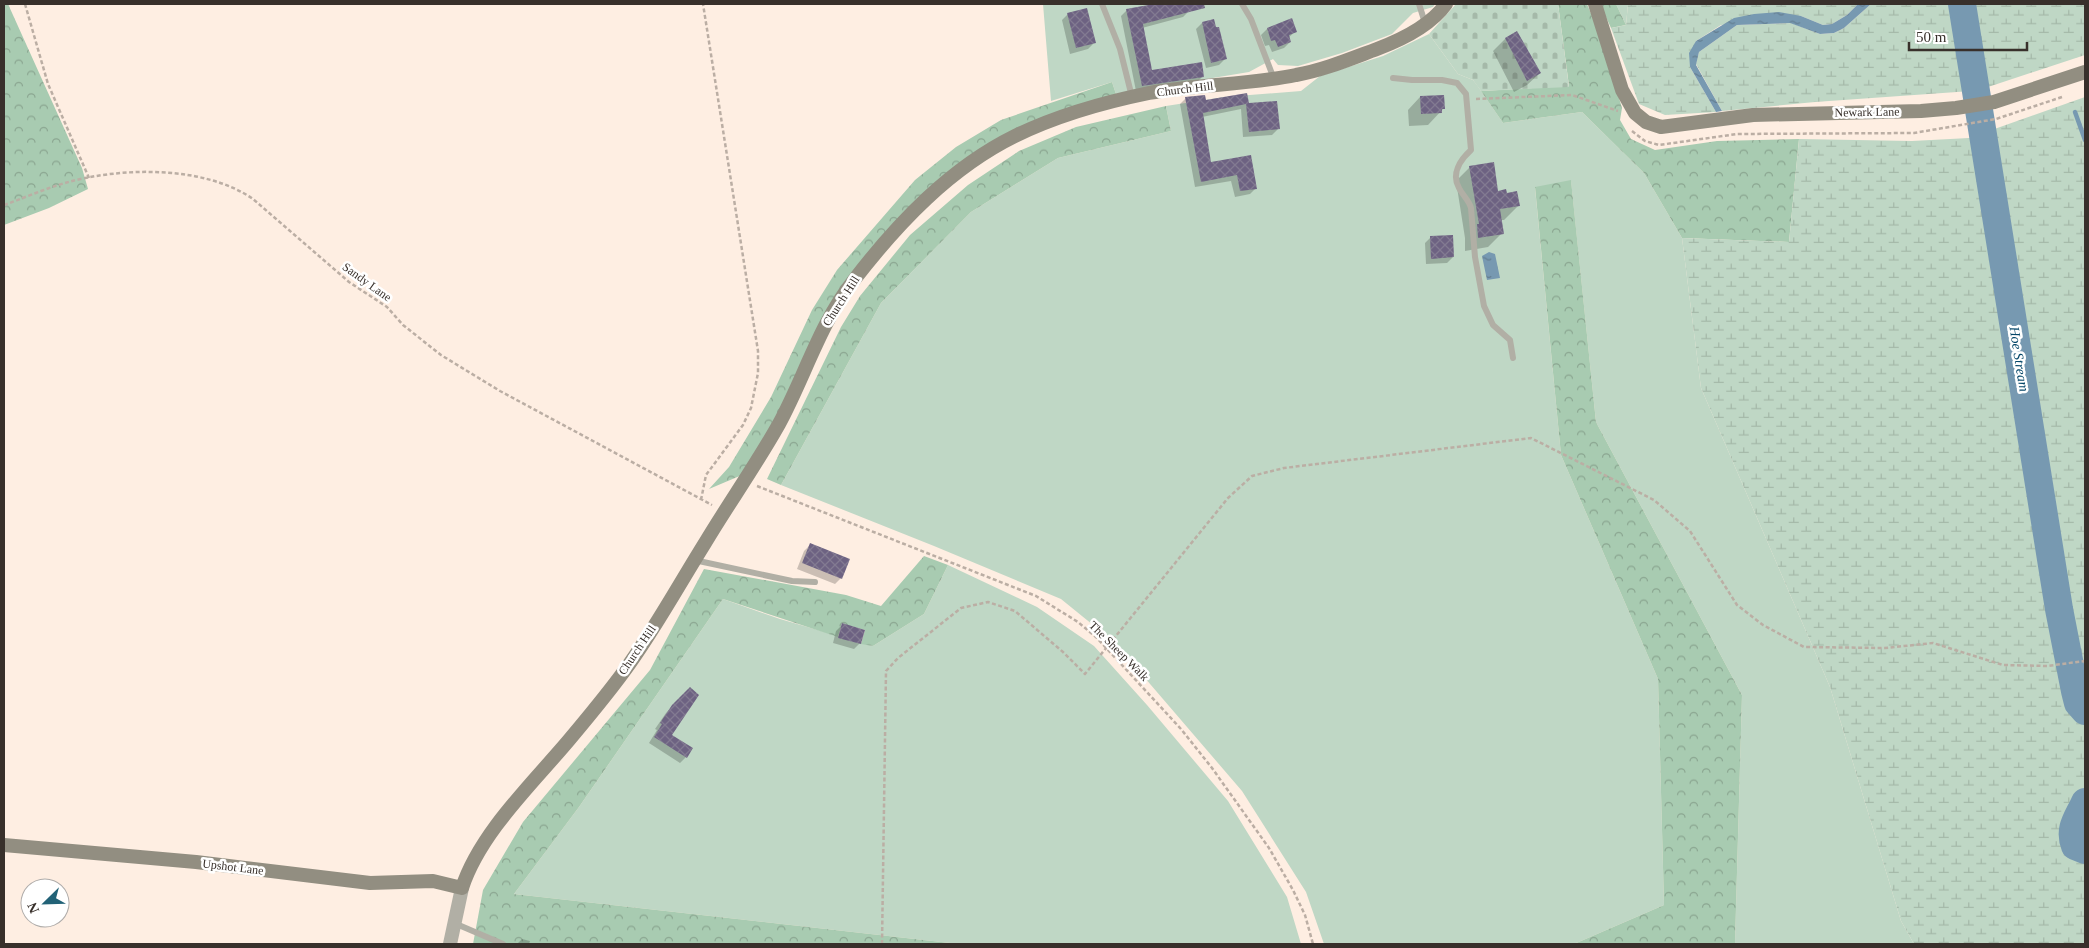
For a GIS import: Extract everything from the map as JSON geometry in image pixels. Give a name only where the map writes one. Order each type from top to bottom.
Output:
[{"type":"main road","name":"Church Hill","points":[[462,888],[474,861],[500,822],[598,706],[620,675],[764,451],[791,401],[823,329],[837,303],[894,231],[916,209],[967,165],[1016,136],[1067,116],[1132,97],[1162,91],[1274,79],[1338,64],[1393,43],[1414,32],[1439,14],[1446,4]]},
{"type":"main road","name":"Newark Lane","points":[[1595,4],[1622,90],[1635,113],[1646,122],[1661,127],[1753,115],[1921,111],[1956,108],[1994,102],[2085,72]]},
{"type":"main road","name":"Upshot Lane","points":[[4,846],[196,862],[370,883],[433,881],[462,888]]},
{"type":"street","points":[[450,944],[462,888]]},
{"type":"lane","points":[[1102,4],[1120,49],[1132,97]]},
{"type":"lane","points":[[1242,4],[1251,19],[1274,79]]},
{"type":"lane","points":[[1419,4],[1425,23]]},
{"type":"lane","points":[[1392,78],[1457,83],[1462,88],[1467,99],[1471,150],[1457,168],[1455,178],[1458,187],[1472,208],[1475,257],[1484,306],[1493,325],[1510,340],[1513,358]]},
{"type":"lane","points":[[694,560],[792,581],[815,582]]},
{"type":"lane","points":[[454,923],[503,944]]},
{"type":"path","points":[[25,4],[48,84],[88,178]]},
{"type":"path","name":"Sandy Lane","points":[[4,205],[65,183],[124,173],[148,172],[194,176],[238,188],[260,204],[349,282],[387,307],[403,325],[441,355],[500,391],[701,500],[706,475],[743,425],[751,408],[758,373],[756,341],[703,4]]},
{"type":"path","points":[[1467,99],[1572,95],[1621,113]]},
{"type":"path","points":[[1628,125],[1639,138],[1659,144],[1737,134],[1914,133],[1996,119],[2068,95]]},
{"type":"path","points":[[882,944],[886,670],[898,658],[961,608],[988,602],[1015,611],[1063,652],[1085,674],[1228,498],[1252,476],[1284,468],[1531,438],[1654,500],[1690,531],[1737,605],[1763,625],[1804,647],[1885,648],[1933,643],[2003,665],[2047,666],[2085,661]]},
{"type":"path","name":"The Sheep Walk","points":[[746,478],[758,486],[797,502],[1036,596],[1084,627],[1114,655],[1181,729],[1242,809],[1269,848],[1294,890],[1305,916],[1313,944]]},
{"type":"green space","points":[[4,4],[8,4],[82,168],[88,189],[49,208],[4,225]]},
{"type":"green space","points":[[1043,4],[1435,4],[1433,7],[1413,13],[1392,34],[1342,53],[1298,66],[1278,65],[1273,59],[1249,72],[1116,94],[1112,82],[1051,101]]},
{"type":"green space","points":[[1456,4],[1558,4],[1569,87],[1481,91],[1473,80],[1458,74],[1429,34]]},
{"type":"green space","points":[[1558,4],[1587,4],[1600,35],[1622,108],[1620,120],[1631,139],[1655,150],[1717,141],[1799,139],[1789,242],[1682,238],[1644,173],[1582,112],[1503,123],[1481,91],[1569,86]]},
{"type":"green space","points":[[1600,4],[1616,4],[1626,25],[1611,28]]},
{"type":"green space","points":[[1616,4],[1628,4],[1626,25]]},
{"type":"green space","points":[[1628,4],[1858,4],[1847,15],[1832,24],[1823,25],[1801,16],[1721,25],[1696,41],[1690,67],[1716,112],[1665,115],[1639,104],[1611,28],[1626,25]]},
{"type":"green space","points":[[1871,4],[1957,4],[1971,91],[1815,102],[1722,111],[1696,64],[1699,52],[1737,25],[1791,23],[1820,34],[1834,33],[1844,28]]},
{"type":"green space","points":[[1969,4],[2085,4],[2085,55],[1982,89]]},
{"type":"green space","points":[[1429,34],[1458,74],[1473,80],[1503,123],[1582,112],[1644,173],[1682,238],[1701,388],[1830,687],[1901,921],[1914,944],[1735,944],[1742,695],[1596,422],[1571,181],[1535,188],[1561,455],[1658,679],[1664,905],[1574,944],[1324,944],[1306,892],[1242,791],[1114,642],[1061,599],[781,485],[881,303],[971,212],[1058,158],[1171,131],[1166,106],[1224,97],[1301,91],[1320,76],[1383,56]]},
{"type":"green space","points":[[1112,82],[1116,94],[1012,132],[861,263],[788,400],[742,475],[709,489],[729,467],[771,397],[812,310],[837,270],[915,180],[956,147],[1001,120]]},
{"type":"green space","points":[[2085,97],[2085,944],[1914,944],[1901,921],[1830,687],[1701,388],[1682,238],[1789,242],[1799,139],[1912,141],[1969,138]]},
{"type":"green space","points":[[1166,106],[1171,131],[1058,158],[971,212],[881,303],[781,485],[767,479],[841,327],[860,296],[910,235],[968,185],[1019,151],[1076,127]]},
{"type":"green space","points":[[1571,180],[1596,422],[1742,695],[1735,944],[1574,944],[1664,905],[1658,679],[1561,455],[1535,187]]},
{"type":"green space","points":[[924,556],[948,565],[924,614],[873,646],[861,644],[865,630],[842,624],[838,637],[723,599],[579,807],[514,894],[959,944],[473,944],[483,890],[523,822],[650,670],[704,569],[846,595],[881,606]]},
{"type":"green space","points":[[948,565],[1037,607],[1094,646],[1147,705],[1228,801],[1287,897],[1301,944],[959,944],[514,894],[579,807],[723,599],[780,619],[873,646],[924,614]]},
{"type":"water","points":[[1858,4],[1871,4],[1844,28],[1834,33],[1820,34],[1790,23],[1737,25],[1699,52],[1696,65],[1722,111],[1716,112],[1690,67],[1689,53],[1696,41],[1734,18],[1779,12],[1801,16],[1823,25],[1832,24],[1847,15]]},
{"type":"water","points":[[1957,4],[1969,4],[1982,89],[1971,91]]},
{"type":"water","points":[[1489,252],[1495,254],[1500,278],[1487,280],[1482,256]]},
{"type":"building","points":[[1154,4],[1204,4],[1205,8],[1143,24],[1152,70],[1202,62],[1204,77],[1142,86],[1126,9]]},
{"type":"building","points":[[1087,8],[1096,43],[1076,48],[1067,13]]},
{"type":"building","points":[[1292,18],[1297,32],[1289,35],[1291,42],[1278,47],[1275,40],[1271,41],[1267,28]]},
{"type":"building","points":[[1214,19],[1216,27],[1219,27],[1227,59],[1211,63],[1202,22]]},
{"type":"building","points":[[1517,31],[1541,73],[1527,81],[1505,38]]},
{"type":"building","points":[[1247,93],[1249,103],[1277,101],[1280,129],[1249,132],[1246,104],[1203,113],[1211,162],[1251,155],[1257,189],[1240,191],[1237,175],[1201,182],[1185,97],[1205,95],[1206,100]]},
{"type":"building","points":[[1444,95],[1445,109],[1442,109],[1442,113],[1421,114],[1420,96]]},
{"type":"building","points":[[1494,162],[1498,191],[1506,189],[1507,193],[1517,191],[1520,206],[1500,209],[1504,234],[1478,238],[1477,224],[1479,224],[1469,166]]},
{"type":"building","points":[[1453,235],[1454,257],[1431,259],[1430,236]]},
{"type":"building","points":[[810,543],[850,559],[842,579],[802,563]]},
{"type":"building","points":[[842,623],[865,630],[861,644],[838,638]]},
{"type":"building","points":[[690,687],[699,695],[672,735],[693,748],[687,758],[654,737],[662,724],[660,723],[672,705]]},
{"type":"waterway","name":"Hoe Stream","points":[[1962,4],[2059,609],[2078,703],[2085,711]]},
{"type":"waterway","points":[[2075,112],[2085,140]]},
{"type":"waterway","name":"Hoe Stream","points":[[2085,802],[2073,828],[2075,846],[2085,850]]}]
